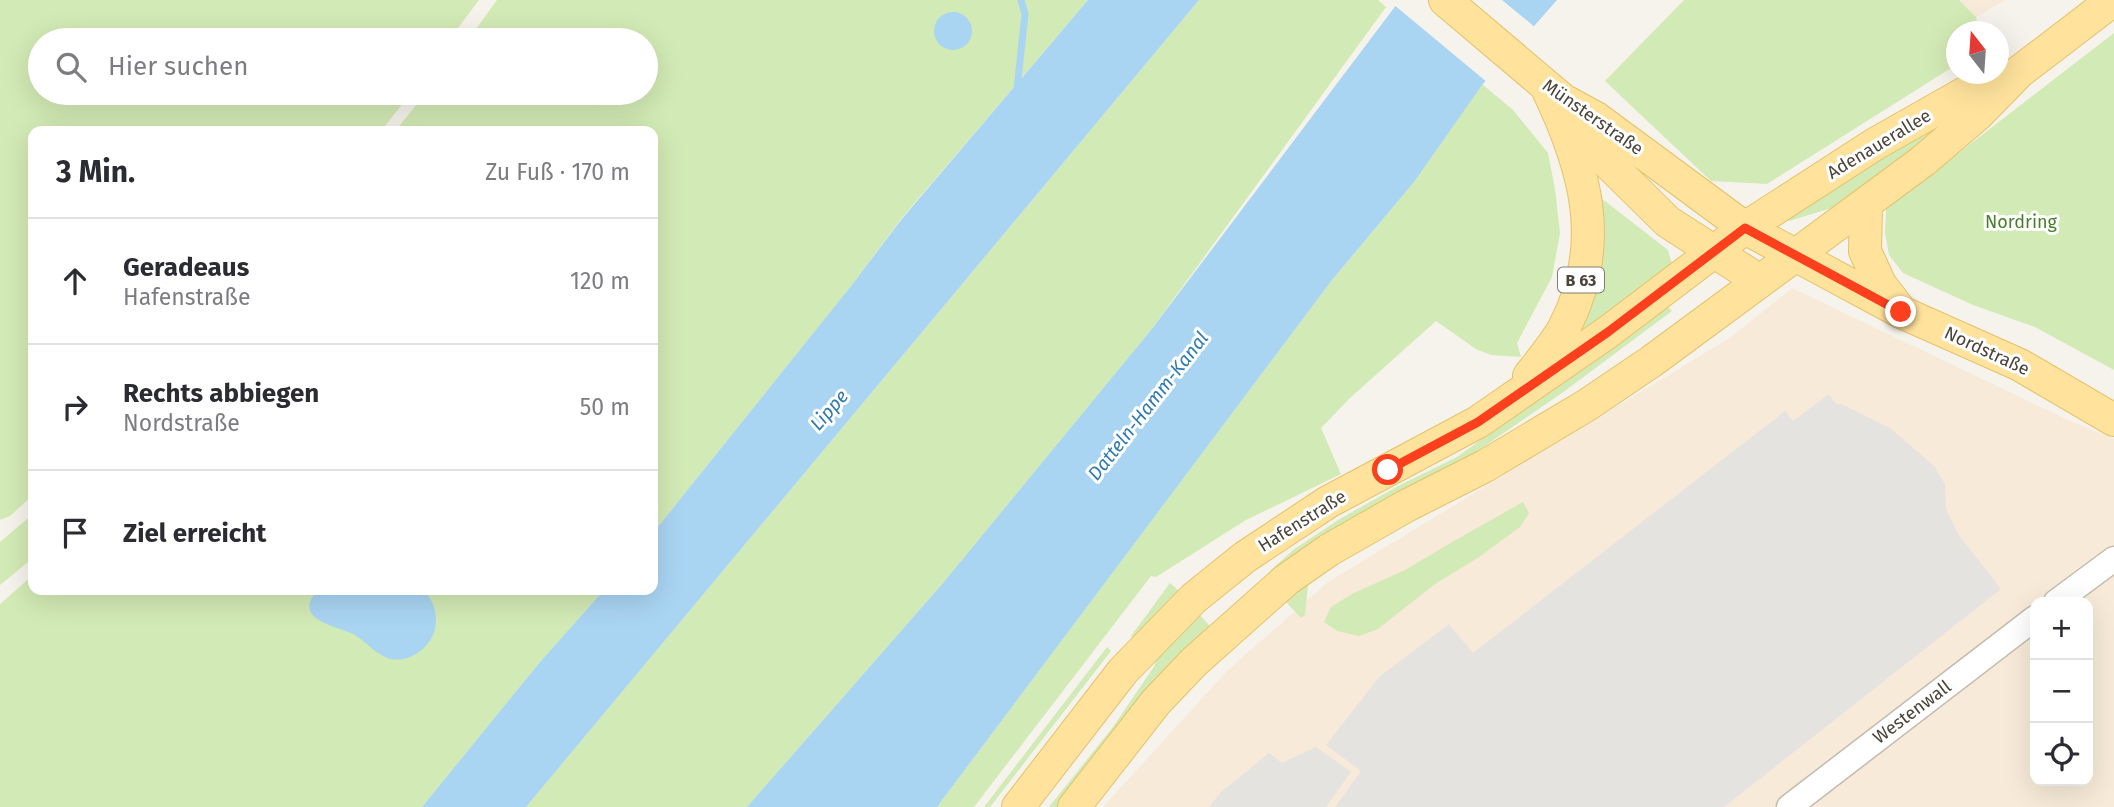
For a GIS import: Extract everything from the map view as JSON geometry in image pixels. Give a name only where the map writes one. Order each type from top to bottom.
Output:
[{"type":"main road","name":"Münsterstraße","points":[[1445,0],[1554,92],[1584,132],[1745,228]]},
{"type":"main road","name":"Adenauerallee","points":[[1794,256],[1866,205],[1978,114],[2048,47],[2113,0]]},
{"type":"main road","name":"Adenauerallee","points":[[1745,228],[1875,144],[1965,93],[2019,72]]},
{"type":"main road","points":[[1584,132],[1637,194],[1668,222],[1760,281]]},
{"type":"main road","name":"B 63","points":[[1514,397],[1563,328],[1576,300],[1587,241],[1584,132]]},
{"type":"main road","points":[[1866,205],[1865,251],[1880,284],[1901,312]]},
{"type":"main road","name":"Hafenstraße","points":[[1018,807],[1123,671],[1194,598],[1245,557],[1328,502],[1478,422],[1608,332],[1745,228]]},
{"type":"main road","name":"Nordstraße","points":[[1745,228],[1901,312],[2020,365],[2114,420]]},
{"type":"main road","points":[[1074,807],[1156,702],[1194,662],[1286,580],[1340,544],[1406,506],[1485,467],[1587,405],[1652,361],[1794,256]]},
{"type":"street","points":[[2063,597],[2114,559]]},
{"type":"street","name":"Westenwall","points":[[1789,807],[2030,622]]},
{"type":"shaded area","points":[[1959,0],[2005,0],[1976,17]]},
{"type":"shaded area","points":[[1792,288],[2068,420],[2114,439],[2114,807],[1103,807],[1227,671],[1328,582],[1731,337]]},
{"type":"shaded area","points":[[1829,394],[1836,404],[1890,428],[1934,466],[1945,484],[1946,509],[1958,534],[2001,589],[1724,807],[1335,807],[1361,771],[1326,745],[1379,677],[1449,624],[1473,653],[1785,411],[1793,421]]},
{"type":"shaded area","points":[[1316,747],[1351,772],[1326,807],[1209,807],[1221,792],[1269,753],[1282,763]]},
{"type":"green space","points":[[0,0],[479,0],[458,28],[28,28],[28,105],[402,105],[385,126],[28,126],[28,500],[10,516],[0,520]]},
{"type":"green space","points":[[497,0],[1088,0],[901,219],[851,286],[658,527],[658,126],[399,126],[416,105],[658,105],[658,28],[477,28]]},
{"type":"green space","points":[[1199,0],[1378,0],[1386,7],[1151,330],[943,583],[747,807],[526,807]]},
{"type":"green space","points":[[1684,0],[1959,0],[1977,21],[1946,21],[1946,71],[1767,184],[1711,181],[1605,81]]},
{"type":"green space","name":"Nordring","points":[[2114,33],[2114,370],[2035,327],[1973,305],[1903,273],[1889,255],[1885,233],[1886,209]]},
{"type":"green space","points":[[1482,84],[1513,110],[1548,153],[1555,189],[1560,233],[1552,277],[1517,343],[1521,357],[1491,355],[1476,349],[1436,321],[1350,398],[1321,428],[1341,474],[1246,520],[1156,577],[1151,576],[974,807],[937,807],[1332,280],[1414,182]]},
{"type":"green space","points":[[1969,104],[1972,108],[1835,207],[1789,221],[1787,218]]},
{"type":"green space","points":[[1601,198],[1668,250],[1672,264],[1571,343],[1598,273],[1603,238]]},
{"type":"green space","points":[[1667,305],[1672,311],[1562,393],[1460,463],[1269,572],[1293,550],[1338,520],[1457,457]]},
{"type":"green space","points":[[1523,502],[1529,513],[1520,527],[1435,584],[1378,629],[1359,636],[1337,631],[1324,622],[1331,607],[1352,594],[1405,570]]},
{"type":"green space","points":[[28,518],[28,562],[0,585],[0,542]]},
{"type":"green space","points":[[28,579],[28,595],[600,595],[540,662],[422,807],[0,807],[0,604]]},
{"type":"green space","points":[[1170,583],[1181,593],[1134,639],[1131,636]]},
{"type":"green space","points":[[1306,585],[1305,615],[1301,618],[1286,602],[1287,598]]},
{"type":"green space","points":[[1199,614],[1210,626],[1180,656],[1059,807],[1049,807],[1113,727],[1162,650]]},
{"type":"green space","points":[[1107,647],[1111,651],[990,807],[984,807]]},
{"type":"water","name":"Lippe","points":[[1088,0],[1199,0],[526,807],[422,807],[540,662],[600,595],[658,595],[658,527],[901,220]]},
{"type":"water","name":"Datteln-Hamm-Kanal","points":[[1400,0],[1557,0],[1482,85],[1414,182],[1332,280],[937,807],[747,807],[943,583],[1151,330]]},
{"type":"water","points":[[953,12],[966,18],[972,31],[966,44],[953,50],[940,44],[934,31],[940,18]]},
{"type":"water","points":[[314,595],[427,595],[433,603],[435,629],[428,644],[416,654],[408,658],[393,659],[377,652],[355,635],[319,620],[309,608]]},
{"type":"pier","points":[[1395,0],[1502,0],[1536,28],[1488,83],[1393,4]]},
{"type":"waterway","points":[[1017,89],[1025,14],[1021,0]]},
{"type":"route","points":[[1388,470],[1478,422],[1608,332],[1745,228],[1901,312]]}]
